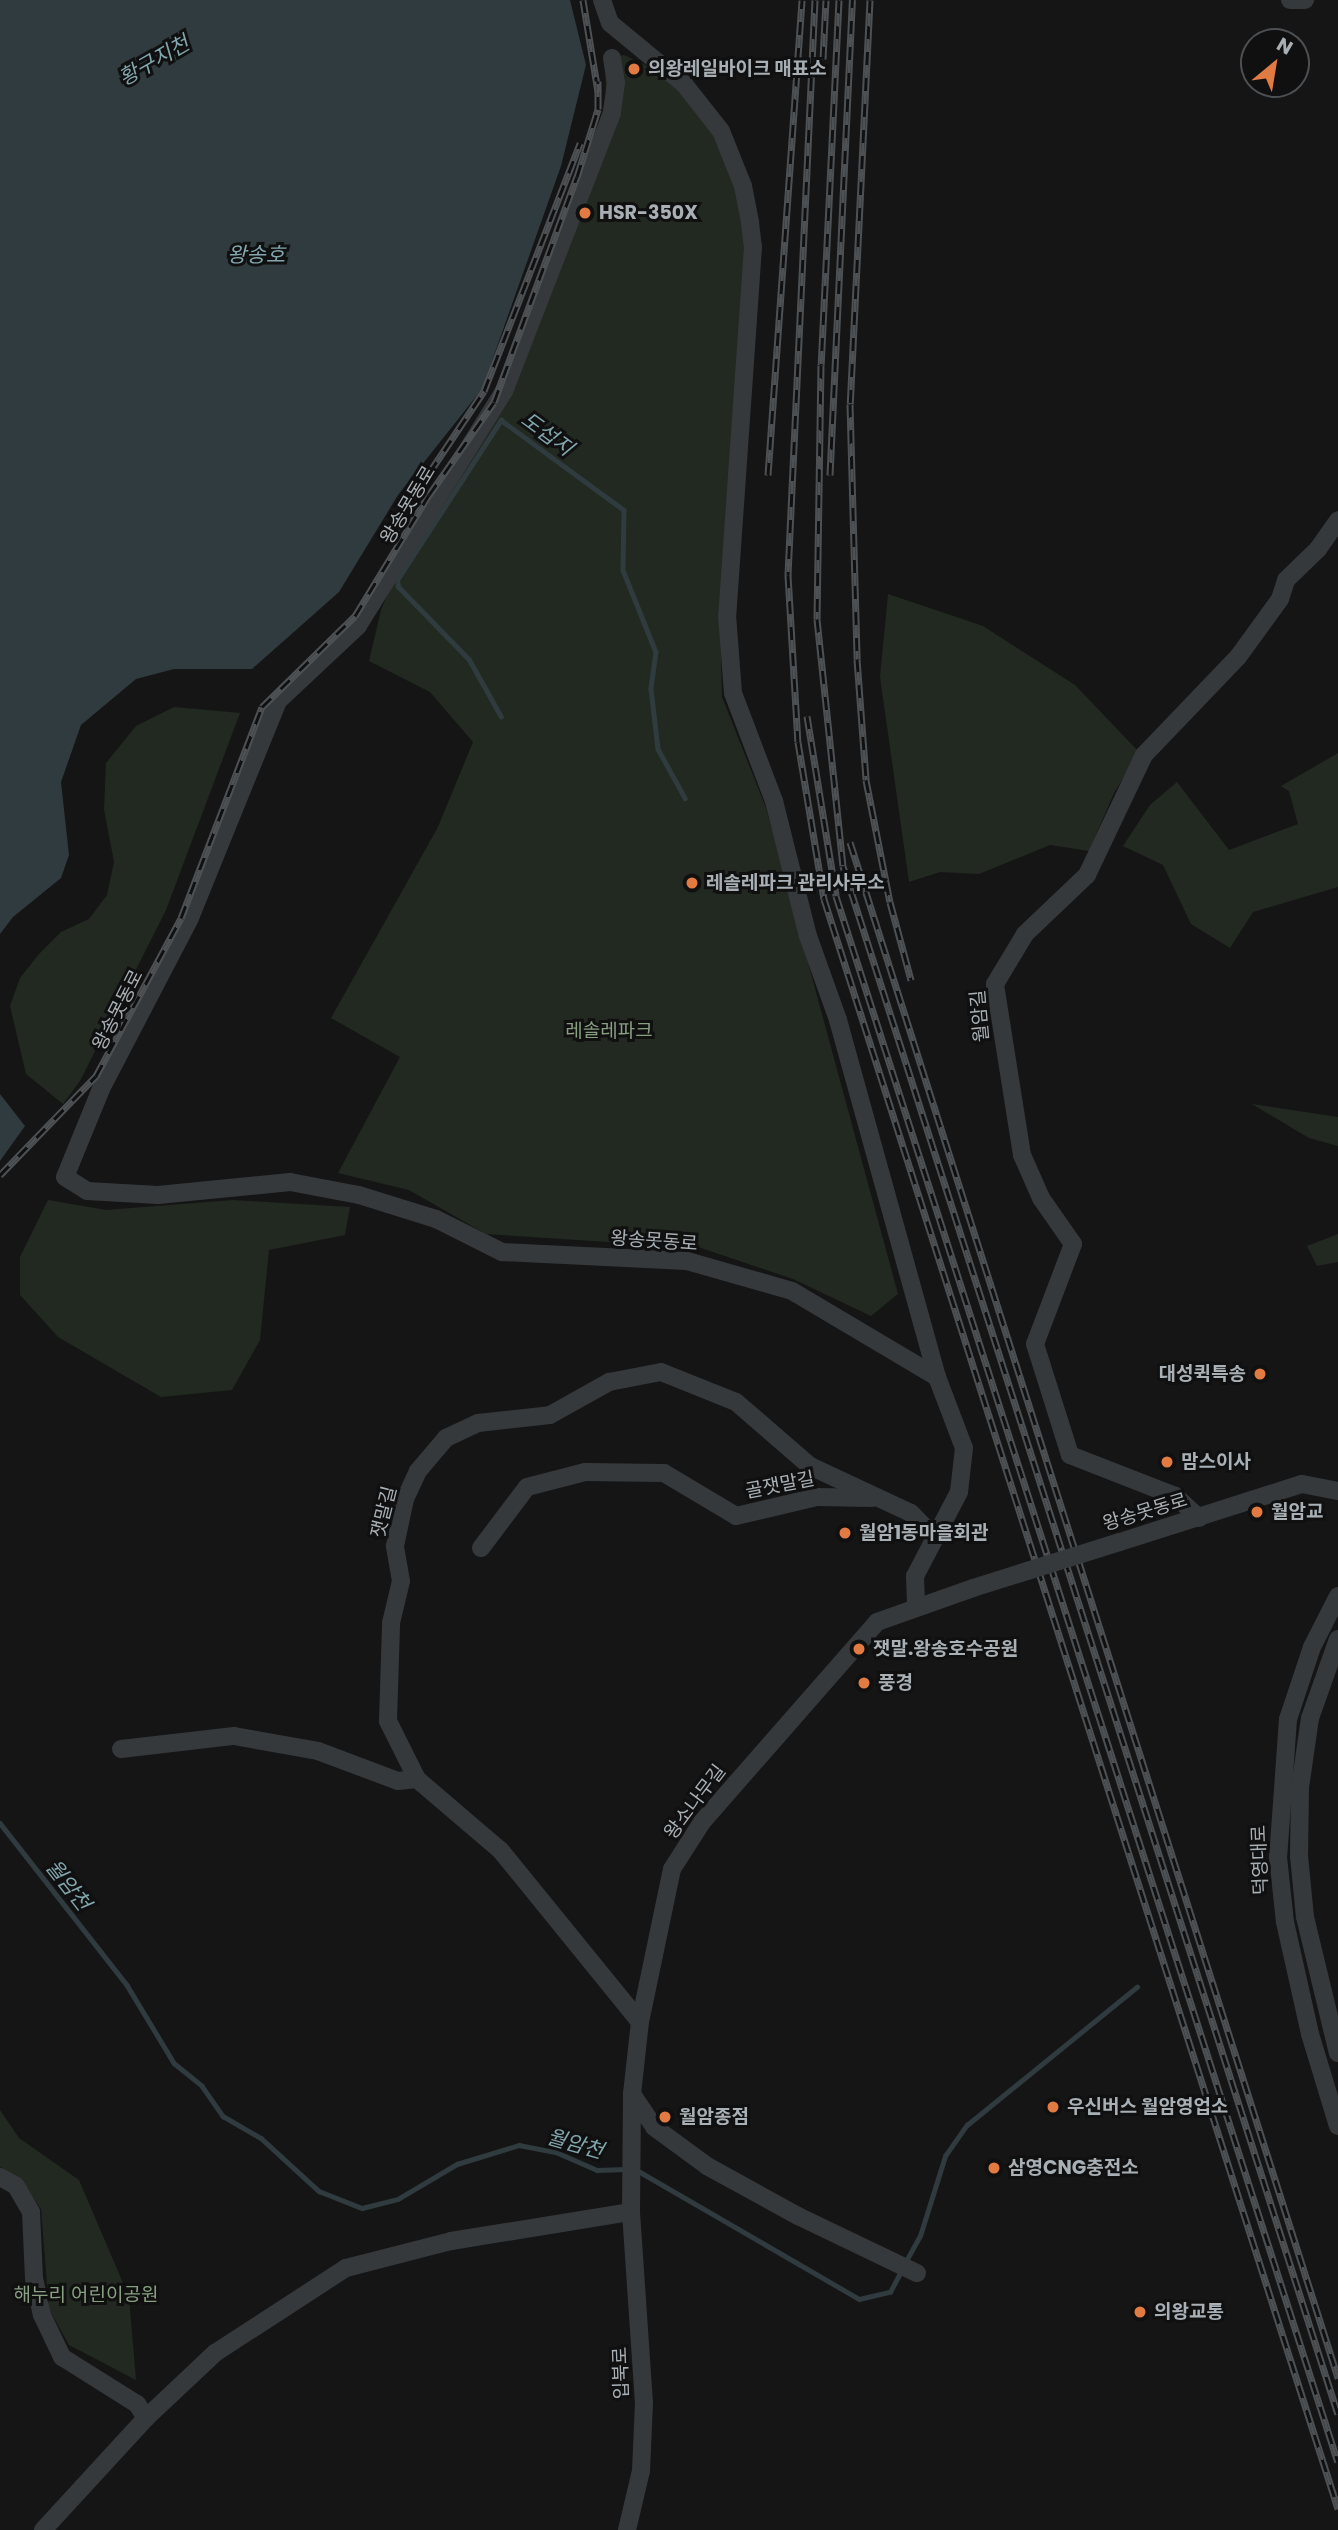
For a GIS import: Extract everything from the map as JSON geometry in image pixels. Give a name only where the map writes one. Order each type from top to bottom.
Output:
[{"type":"street","points":[[602,0],[610,23],[684,84],[721,131],[743,186],[752,247],[727,615],[733,693],[774,801],[808,936],[838,1020],[937,1377],[964,1448],[959,1492],[915,1576],[916,1605]]},
{"type":"street","points":[[1290,0],[1305,0]]},
{"type":"street","name":"왕송못동로","points":[[612,58],[616,83],[612,113],[504,391],[358,626],[278,701],[190,918],[101,1089],[65,1177],[87,1191],[158,1195],[290,1182],[359,1195],[436,1219],[502,1252],[687,1261],[792,1291],[937,1377]]},
{"type":"street","name":"월암길","points":[[1199,1518],[1175,1496],[1070,1455],[1035,1344],[1073,1244],[1041,1198],[1022,1155],[995,984],[1025,934],[1087,876],[1144,755],[1238,657],[1280,599],[1286,580],[1318,549],[1338,520]]},
{"type":"street","name":"잿말길","points":[[640,2022],[500,1850],[417,1779],[388,1721],[391,1623],[401,1581],[395,1546],[405,1499],[418,1471],[446,1438],[478,1423],[550,1415],[609,1382],[661,1372],[736,1402],[810,1466],[911,1513],[935,1538]]},
{"type":"street","name":"골잿말길","points":[[481,1548],[527,1487],[585,1472],[664,1473],[736,1516],[817,1497],[879,1499]]},
{"type":"street","name":"왕송못동로","points":[[916,1605],[1302,1484],[1338,1491]]},
{"type":"street","name":"덕영대로","points":[[1338,1596],[1312,1647],[1288,1719],[1278,1857],[1284,1922],[1310,2035],[1338,2126]]},
{"type":"street","name":"왕소나무길","points":[[630,2136],[640,2022],[672,1869],[702,1822],[850,1649],[877,1622],[916,1605]]},
{"type":"street","name":"덕영대로","points":[[1338,1639],[1310,1718],[1300,1787],[1299,1856],[1305,1917],[1338,2053]]},
{"type":"street","points":[[121,1749],[234,1736],[318,1751],[398,1781],[417,1779]]},
{"type":"street","points":[[632,2094],[654,2127],[706,2166],[917,2273]]},
{"type":"street","name":"입북로","points":[[627,2530],[641,2471],[644,2403],[631,2212],[630,2136]]},
{"type":"street","points":[[0,2176],[16,2186],[31,2212],[34,2278],[42,2315],[62,2357],[137,2404],[145,2418]]},
{"type":"street","points":[[43,2530],[145,2418],[215,2353],[346,2268],[451,2241],[631,2212]]},
{"type":"green space","name":"레솔레파크","points":[[624,55],[654,69],[682,94],[712,133],[740,194],[746,248],[720,618],[722,697],[766,808],[898,1294],[871,1316],[793,1279],[701,1248],[486,1234],[409,1190],[338,1173],[400,1057],[331,1018],[438,827],[473,742],[430,692],[369,661],[381,610],[398,569],[507,401],[606,101],[605,59]]},
{"type":"green space","points":[[888,594],[983,626],[1075,685],[1139,752],[1114,793],[1089,851],[1050,845],[979,874],[940,872],[909,882],[880,677]]},
{"type":"green space","points":[[174,707],[240,713],[166,910],[80,1081],[63,1104],[26,1074],[10,1006],[20,978],[39,954],[61,932],[89,919],[107,895],[114,862],[104,809],[106,763],[136,726]]},
{"type":"green space","points":[[1338,753],[1338,887],[1253,912],[1230,948],[1191,924],[1163,865],[1123,846],[1150,805],[1177,782],[1229,850],[1298,824],[1289,791],[1281,786]]},
{"type":"green space","points":[[1252,1104],[1338,1117],[1338,1146],[1309,1138]]},
{"type":"green space","points":[[48,1200],[106,1210],[233,1200],[350,1207],[345,1235],[269,1250],[260,1340],[232,1390],[161,1397],[58,1337],[20,1295],[20,1257]]},
{"type":"green space","points":[[1338,1234],[1338,1262],[1317,1266],[1307,1246]]},
{"type":"green space","name":"해누리 어린이공원","points":[[0,2110],[19,2138],[79,2180],[129,2297],[136,2380],[69,2345],[49,2309],[41,2209],[22,2182],[0,2167]]},
{"type":"water","name":"왕송호","points":[[0,0],[570,0],[586,65],[561,166],[482,389],[398,495],[339,592],[252,669],[174,669],[136,679],[81,725],[61,782],[69,855],[61,878],[13,917],[0,934]]},
{"type":"water","points":[[0,1094],[25,1126],[0,1161]]},
{"type":"waterway","name":"도섭지","points":[[501,717],[469,660],[398,587],[397,580],[501,420],[624,510],[623,570],[656,652],[651,689],[658,749],[685,798]]},
{"type":"waterway","name":"월암천","points":[[0,1823],[127,1985],[174,2063],[202,2086],[223,2116],[261,2138],[319,2191],[362,2208],[398,2199],[457,2164],[519,2145],[556,2152],[597,2170],[626,2169]]},
{"type":"waterway","name":"월암천","points":[[906,2261],[920,2236],[945,2156],[967,2125],[1137,1987]]},
{"type":"waterway","name":"월암천","points":[[635,2169],[859,2299],[890,2292],[902,2269]]},
{"type":"railway","points":[[583,0],[598,92]]},
{"type":"railway","points":[[768,475],[802,0]]},
{"type":"railway","points":[[815,0],[788,575],[798,742],[824,899],[1338,2509]]},
{"type":"railway","points":[[823,59],[826,0]]},
{"type":"railway","points":[[839,0],[821,365],[817,619],[843,866],[1338,2414]]},
{"type":"railway","points":[[830,475],[852,0]]},
{"type":"railway","points":[[870,0],[850,404],[857,659],[866,780],[890,902],[911,980]]},
{"type":"railway","points":[[0,1175],[96,1076],[181,918],[262,707],[355,616],[429,495],[494,402],[577,177],[598,109],[598,81]]},
{"type":"railway","points":[[391,539],[415,494],[484,391],[580,143]]},
{"type":"railway","points":[[807,716],[836,896],[1338,2462]]},
{"type":"railway","points":[[850,842],[1338,2378]]},
{"type":"place","name":"의왕레일바이크 매표소","points":[[634,69]]},
{"type":"place","name":"HSR-350X","points":[[585,213]]},
{"type":"place","name":"레솔레파크 관리사무소","points":[[692,883]]},
{"type":"place","name":"대성퀵특송","points":[[1260,1374]]},
{"type":"place","name":"맘스이사","points":[[1167,1462]]},
{"type":"place","name":"월암교","points":[[1257,1512]]},
{"type":"place","name":"월암1동마을회관","points":[[845,1533]]},
{"type":"place","name":"잿말.왕송호수공원","points":[[859,1649]]},
{"type":"place","name":"풍경","points":[[864,1683]]},
{"type":"place","name":"우신버스 월암영업소","points":[[1053,2107]]},
{"type":"place","name":"월암종점","points":[[665,2117]]},
{"type":"place","name":"삼영CNG충전소","points":[[994,2168]]},
{"type":"place","name":"의왕교통","points":[[1140,2312]]},
{"type":"water label","name":"황구지천","points":[[154,61]]}]
